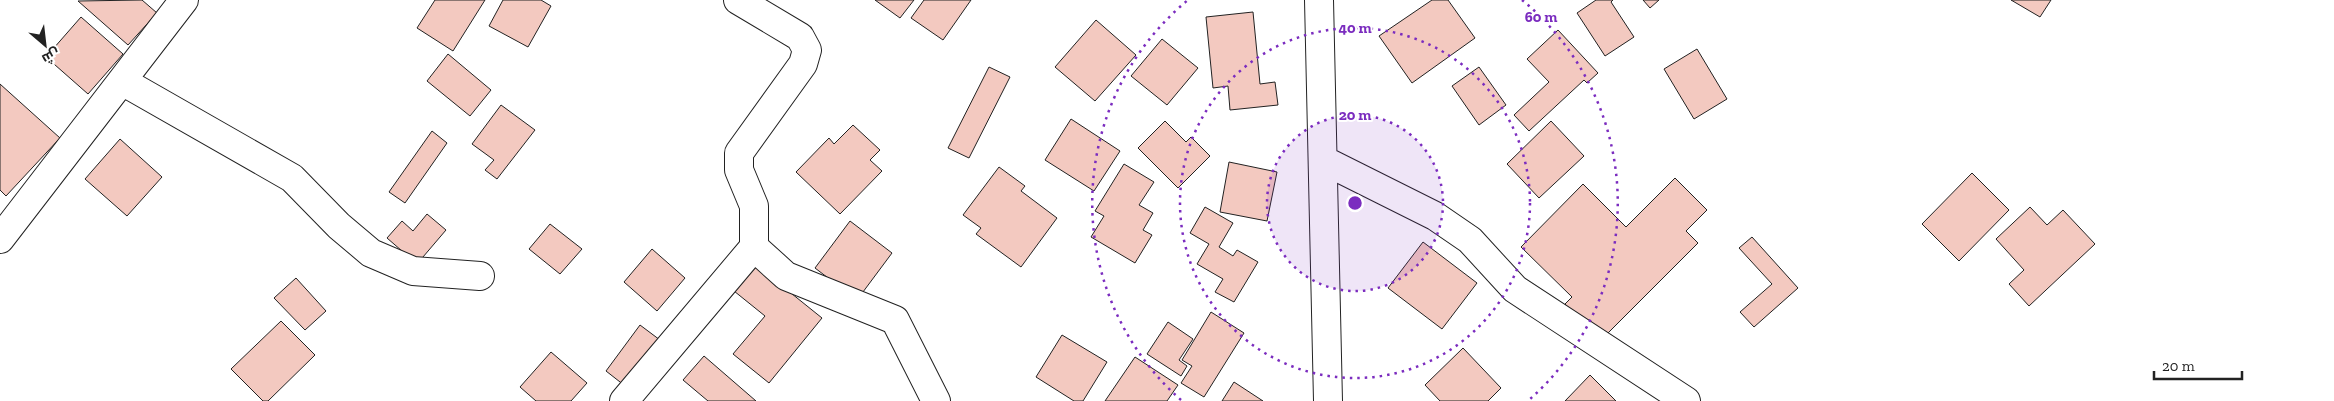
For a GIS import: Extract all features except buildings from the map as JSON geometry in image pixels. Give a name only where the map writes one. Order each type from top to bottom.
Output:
[{"type":"street","points":[[0,239],[184,0]]},
{"type":"street","points":[[624,401],[754,247],[754,206],[739,170],[739,153],[803,64],[807,50],[800,37],[738,0]]},
{"type":"street","points":[[1319,0],[1328,401]]},
{"type":"street","points":[[122,81],[292,178],[339,226],[371,253],[413,271],[480,276]]},
{"type":"street","points":[[1323,160],[1435,216],[1470,240],[1515,289],[1686,401]]},
{"type":"street","points":[[754,247],[786,276],[895,320],[936,401]]}]
